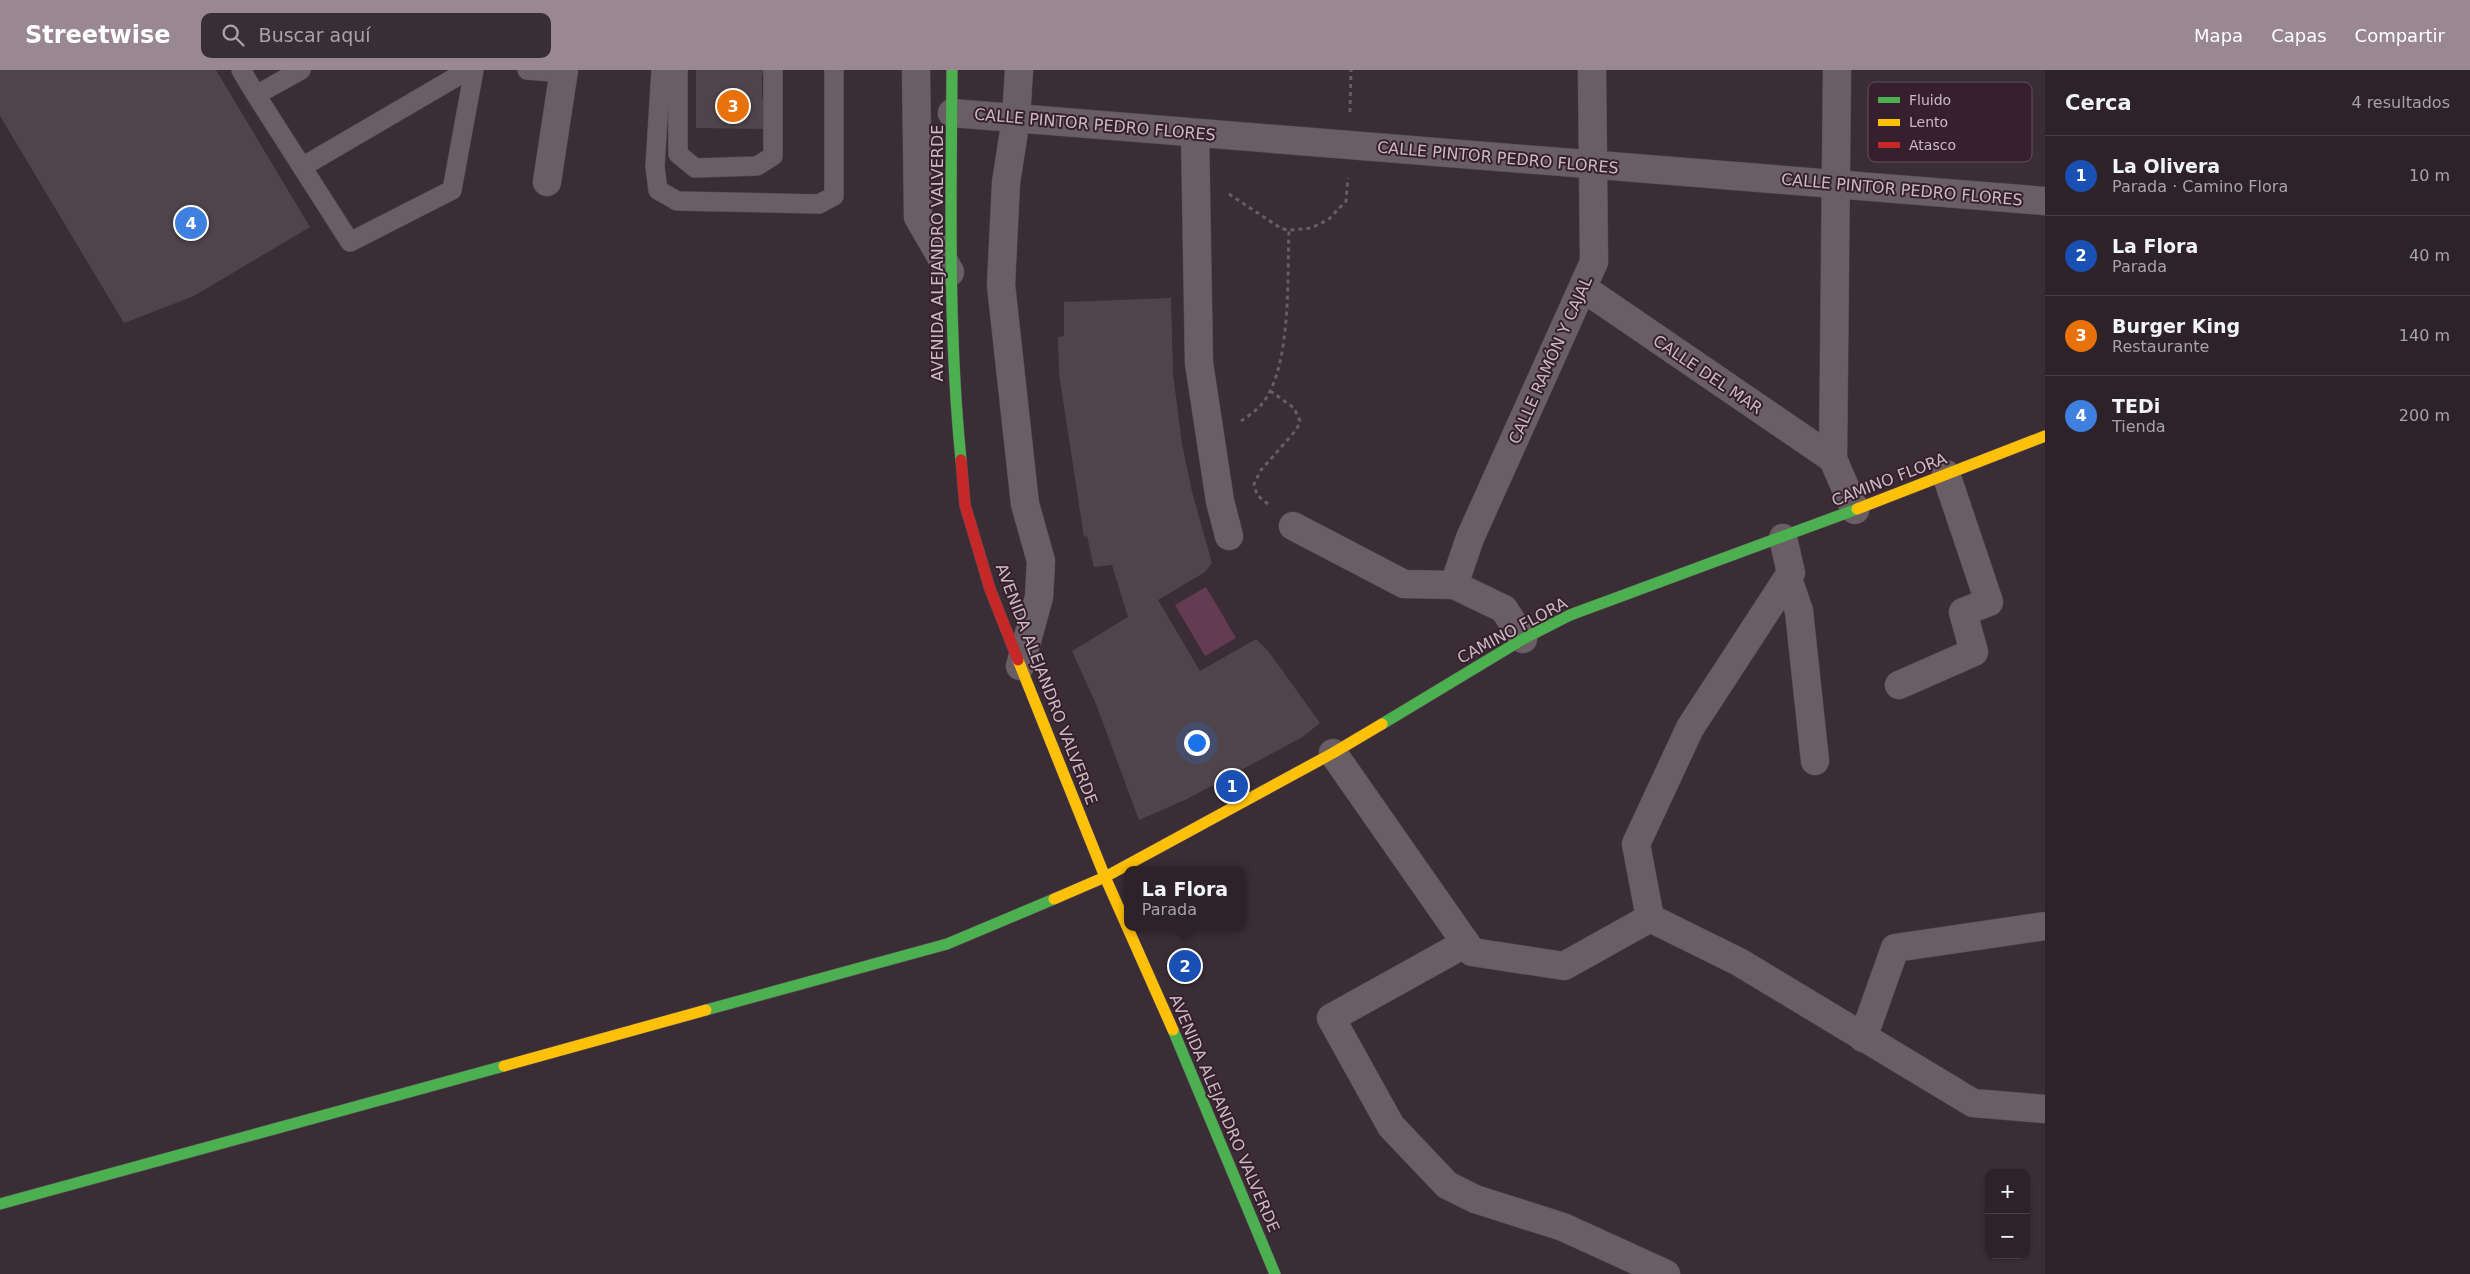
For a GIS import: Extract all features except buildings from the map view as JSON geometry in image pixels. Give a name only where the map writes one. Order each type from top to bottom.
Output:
[{"type":"street","points":[[916,70],[918,217],[950,272]]},
{"type":"street","name":"AVENIDA ALEJANDRO VALVERDE","points":[[952,70],[950,272],[954,390],[965,505],[990,590],[1124,920]]},
{"type":"street","points":[[1019,70],[1016,118],[1006,183],[1001,285],[1025,504],[1041,561],[1039,597],[1020,666]]},
{"type":"street","name":"CALLE RAMÓN Y CAJAL","points":[[1454,584],[1470,538],[1594,262],[1591,125],[1592,70]]},
{"type":"street","points":[[1837,70],[1833,459],[1855,510]]},
{"type":"street","points":[[547,182],[564,71]]},
{"type":"street","name":"CALLE PINTOR PEDRO FLORES","points":[[952,112],[2045,201]]},
{"type":"street","points":[[1195,133],[1199,363],[1220,501],[1229,536]]},
{"type":"street","name":"CALLE DEL MAR","points":[[1583,288],[1833,459]]},
{"type":"street","name":"CAMINO FLORA","points":[[1125,866],[1333,753],[1523,639],[1570,616],[1783,538],[2045,436]]},
{"type":"street","points":[[1899,685],[1974,652],[1963,612],[1989,602],[1946,474]]},
{"type":"street","points":[[1293,526],[1404,584],[1454,584],[1504,609],[1523,639]]},
{"type":"street","points":[[1650,918],[1636,844],[1690,728],[1791,573],[1783,538]]},
{"type":"street","points":[[1788,578],[1799,612],[1815,760]]},
{"type":"street","points":[[1333,753],[1472,952],[1564,966],[1650,918]]},
{"type":"street","name":"CAMINO FLORA","points":[[0,1204],[948,944],[1105,877],[1124,867]]},
{"type":"street","points":[[1650,918],[1739,962],[1973,1103],[2045,1109]]},
{"type":"street","points":[[1863,1038],[1895,948],[2045,926]]},
{"type":"street","name":"AVENIDA ALEJANDRO VALVERDE","points":[[1129,931],[1201,1094],[1275,1274]]},
{"type":"street","points":[[1466,943],[1331,1018],[1391,1126],[1447,1185],[1475,1199],[1563,1227],[1666,1274]]},
{"type":"lane","points":[[241,70],[350,242],[452,190],[474,70]]},
{"type":"lane","points":[[256,95],[302,70]]},
{"type":"lane","points":[[302,167],[468,70]]},
{"type":"lane","points":[[527,70],[564,71]]},
{"type":"lane","points":[[661,70],[656,167],[658,190],[677,201],[819,204],[834,196],[834,70]]},
{"type":"lane","points":[[678,70],[678,154],[695,168],[757,166],[773,156],[773,70]]},
{"type":"path","points":[[1195,172],[1282,229],[1311,228],[1328,220],[1346,201],[1350,145],[1351,70]]},
{"type":"path","points":[[1210,432],[1241,421],[1262,404],[1275,380],[1283,347],[1289,230]]},
{"type":"path","points":[[1269,390],[1294,408],[1300,421],[1297,429],[1261,470],[1254,484],[1257,495],[1293,526]]},
{"type":"shaded area","points":[[1206,587],[1236,638],[1205,656],[1175,605]]},
{"type":"traffic: fast","points":[[952,70],[952,314],[961,460]]},
{"type":"traffic: fast","points":[[1382,724],[1523,639],[1570,615],[1857,509]]},
{"type":"traffic: fast","points":[[706,1010],[947,944],[1054,899]]},
{"type":"traffic: fast","points":[[1173,1030],[1275,1274]]},
{"type":"traffic: fast","points":[[0,1204],[504,1066]]},
{"type":"traffic: slow","points":[[1857,509],[2045,436]]},
{"type":"traffic: slow","points":[[1018,660],[1124,920]]},
{"type":"traffic: slow","points":[[1125,866],[1333,753],[1382,724]]},
{"type":"traffic: slow","points":[[1054,899],[1124,867]]},
{"type":"traffic: slow","points":[[1129,931],[1173,1030]]},
{"type":"traffic: slow","points":[[504,1066],[706,1010]]},
{"type":"traffic: jam","points":[[961,460],[965,505],[990,589],[1018,660]]},
{"type":"place","name":"Burger King","points":[[733,106]]},
{"type":"place","name":"TEDi","points":[[191,223]]},
{"type":"place","name":"La Olivera","points":[[1232,786]]},
{"type":"place","name":"La Flora","points":[[1185,966]]}]
